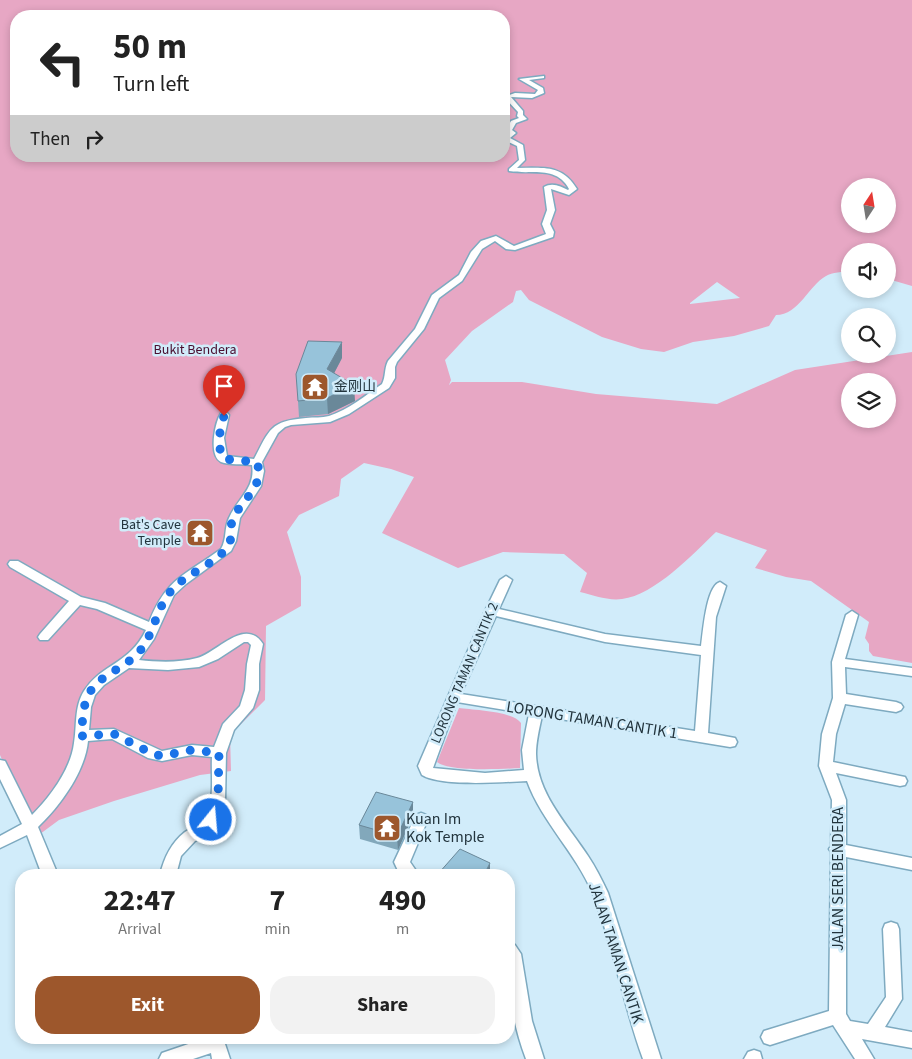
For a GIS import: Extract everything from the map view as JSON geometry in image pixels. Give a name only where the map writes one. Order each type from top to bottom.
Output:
[{"type":"street","points":[[510,96],[513,94],[531,97],[539,94],[542,92],[540,89],[522,79],[542,77]]},
{"type":"street","points":[[510,100],[521,112],[520,116],[524,119],[513,122],[510,128]]},
{"type":"street","points":[[0,842],[29,827],[43,813],[69,774],[78,758],[85,703],[95,685],[127,664],[144,645],[171,591],[218,557],[230,544],[233,519],[257,484],[260,470],[257,462],[274,431],[290,422],[330,419],[346,412],[386,386],[390,378],[390,367],[393,361],[425,321],[434,298],[437,294],[454,284],[463,274],[481,243],[496,238],[509,247],[515,248],[550,236],[546,224],[551,210],[547,189],[548,187],[556,187],[567,193],[572,192],[572,185],[552,170],[511,170],[522,160],[522,153],[520,145],[510,140]]},
{"type":"street","points":[[224,416],[220,428],[221,454],[224,459],[257,462]]},
{"type":"street","points":[[14,564],[77,600],[102,606],[153,628]]},
{"type":"street","name":"LORONG TAMAN CANTIK 2","points":[[506,580],[453,697],[425,766],[427,771],[432,774],[485,778],[532,775]]},
{"type":"street","points":[[701,737],[706,652],[712,607],[720,586]]},
{"type":"street","points":[[44,637],[77,600]]},
{"type":"street","points":[[492,611],[605,638],[706,652]]},
{"type":"street","name":"JALAN SERI BENDERA","points":[[841,1022],[837,849],[839,800],[826,766],[829,734],[840,698],[838,662],[852,614]]},
{"type":"street","points":[[127,664],[161,666],[199,662],[214,656],[240,638],[246,637],[256,641],[252,690],[246,708],[228,728],[219,753],[218,800],[215,811],[211,820],[203,829],[190,837],[176,852],[169,869]]},
{"type":"street","points":[[838,662],[912,672]]},
{"type":"street","name":"LORONG TAMAN CANTIK 1","points":[[453,697],[730,742]]},
{"type":"street","points":[[840,698],[896,708]]},
{"type":"street","name":"JALAN TAMAN CANTIK","points":[[536,711],[529,757],[532,775],[543,799],[585,862],[600,892],[652,1059]]},
{"type":"street","points":[[81,736],[114,734],[153,754],[162,756],[192,750],[219,753]]},
{"type":"street","points":[[0,765],[37,840],[48,869]]},
{"type":"street","points":[[826,766],[900,781]]},
{"type":"street","points":[[404,869],[402,862],[421,819]]},
{"type":"street","points":[[837,849],[912,864]]},
{"type":"street","points":[[872,1033],[894,999],[891,929]]},
{"type":"street","points":[[515,968],[521,1012],[529,1046],[536,1059]]},
{"type":"street","points":[[841,1022],[865,1059]]},
{"type":"street","points":[[770,1037],[841,1022],[872,1033],[912,1040]]},
{"type":"street","points":[[168,1059],[217,1046]]},
{"type":"green space","name":"Bukit Bendera","points":[[0,0],[912,0],[912,286],[896,281],[896,243],[841,243],[841,272],[828,275],[820,280],[791,310],[784,314],[776,315],[769,326],[734,336],[693,342],[664,352],[641,349],[602,337],[529,300],[521,290],[516,291],[513,302],[472,331],[445,360],[451,380],[449,385],[452,382],[522,382],[596,394],[717,404],[795,370],[841,363],[896,363],[896,354],[912,352],[912,663],[873,656],[869,651],[869,644],[865,638],[869,622],[811,581],[786,577],[755,568],[767,550],[716,532],[685,562],[660,582],[635,596],[622,599],[606,598],[580,592],[587,573],[564,554],[503,552],[458,568],[382,533],[414,477],[391,469],[364,463],[341,479],[339,496],[299,515],[287,532],[301,577],[301,606],[266,626],[265,700],[230,735],[231,771],[200,775],[59,820],[36,837],[0,755]],"holes":[[[717,282],[740,298],[690,304]]]},
{"type":"green space","points":[[459,708],[483,710],[517,719],[521,723],[520,768],[464,769],[437,762]]},
{"type":"building","points":[[308,341],[342,342],[327,369],[354,385],[327,398],[298,401],[296,374]]},
{"type":"building","points":[[376,792],[413,802],[397,836],[359,825]]},
{"type":"building","points":[[460,849],[490,863],[487,869],[442,869]]},
{"type":"place","name":"金刚山","points":[[315,387]]},
{"type":"place","name":"Bat's Cave Temple","points":[[200,533]]},
{"type":"place","name":"Kuan Im Kok Temple","points":[[387,828]]},
{"type":"route","points":[[211,820],[218,800],[219,753],[192,750],[162,756],[153,754],[114,734],[81,736],[85,703],[95,685],[127,664],[138,654],[171,591],[225,551],[230,544],[233,519],[252,495],[257,484],[260,470],[257,462],[231,461],[224,459],[221,454],[220,428],[224,416]]}]
